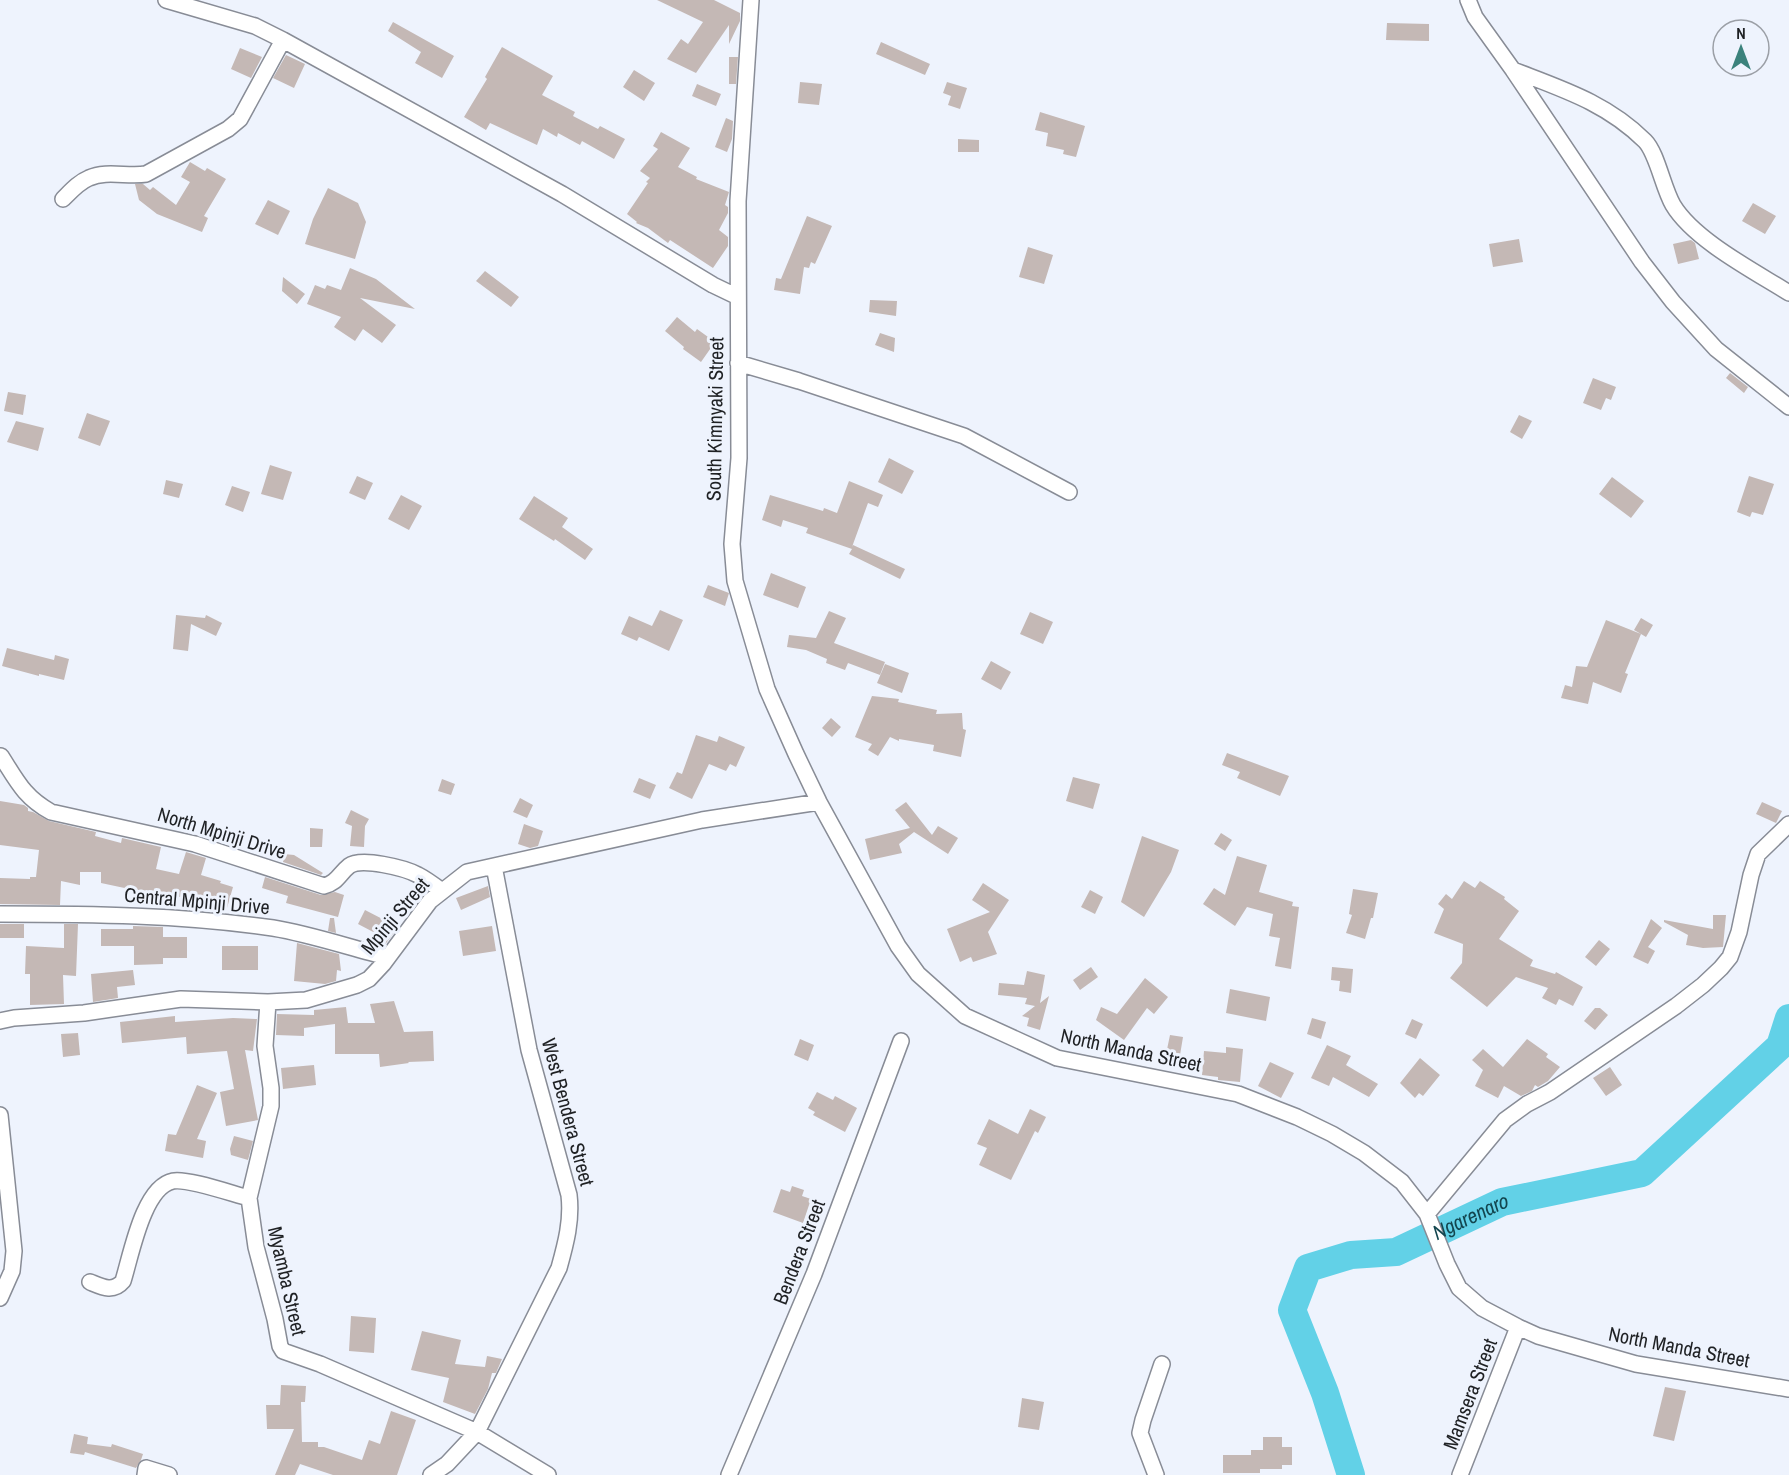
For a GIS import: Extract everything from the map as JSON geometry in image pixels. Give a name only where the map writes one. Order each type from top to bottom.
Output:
[{"type":"street","points":[[166,0],[255,26],[283,40],[571,199],[713,285],[738,297]]},
{"type":"street","name":"South Kimnyaki Street","points":[[751,0],[738,201],[739,458],[732,544],[735,581],[750,638],[767,689],[829,819]]},
{"type":"street","points":[[1468,0],[1476,17],[1642,262],[1673,302],[1716,349],[1789,406]]},
{"type":"street","points":[[63,199],[82,181],[91,176],[146,174],[228,129],[240,119],[283,40]]},
{"type":"street","points":[[1513,70],[1593,101],[1629,126],[1648,144],[1667,193],[1681,216],[1718,250],[1789,293]]},
{"type":"street","points":[[738,363],[964,436],[1069,492]]},
{"type":"street","name":"North Mpinji Drive","points":[[1,756],[24,792],[34,802],[51,812],[185,842],[324,886],[332,885],[348,866],[355,862],[367,862],[417,874],[442,891]]},
{"type":"street","name":"Mpinji Street","points":[[0,1021],[84,1013],[181,999],[268,1002],[306,1000],[369,980],[430,901],[467,872],[702,820],[819,802]]},
{"type":"street","name":"North Manda Street","points":[[829,819],[898,946],[918,974],[965,1016],[1058,1058],[1238,1094],[1297,1117],[1332,1134],[1402,1182],[1427,1214],[1447,1264],[1460,1288],[1482,1308],[1518,1327],[1538,1336],[1636,1364],[1789,1389]]},
{"type":"street","points":[[1427,1214],[1505,1120],[1676,1006],[1721,968],[1730,957],[1740,932],[1750,875],[1758,854],[1789,824]]},
{"type":"street","name":"West Bendera Street","points":[[431,1475],[447,1464],[477,1432],[559,1268],[566,1245],[571,1214],[569,1194],[529,1050],[494,866]]},
{"type":"street","name":"Central Mpinji Drive","points":[[0,914],[144,916],[274,928],[387,957]]},
{"type":"street","name":"Myamba Street","points":[[268,1002],[265,1046],[271,1106],[249,1198],[256,1247],[283,1351],[320,1364],[477,1432],[548,1475]]},
{"type":"street","name":"Bendera Street","points":[[729,1475],[814,1274],[901,1041]]},
{"type":"street","points":[[0,1115],[14,1251],[12,1271],[0,1298]]},
{"type":"street","points":[[90,1282],[108,1289],[118,1286],[123,1281],[144,1212],[163,1185],[173,1181],[186,1182],[249,1198]]},
{"type":"street","name":"Mamsera Street","points":[[1460,1475],[1518,1327]]},
{"type":"street","points":[[1156,1475],[1140,1433],[1162,1364]]},
{"type":"street","points":[[145,1475],[146,1468],[169,1475]]},
{"type":"building","points":[[657,0],[714,0],[740,13],[740,21],[729,44],[729,25],[696,73],[667,59],[681,39],[688,44],[703,22]]},
{"type":"building","points":[[393,22],[454,56],[442,78],[415,63],[421,52],[388,31]]},
{"type":"building","points":[[1387,23],[1429,24],[1429,41],[1386,40]]},
{"type":"building","points":[[881,42],[930,64],[925,75],[876,54]]},
{"type":"building","points":[[502,47],[553,76],[542,95],[575,112],[573,116],[625,139],[614,159],[582,141],[580,145],[558,133],[557,137],[543,129],[537,145],[490,123],[486,130],[464,117],[487,79],[485,77]]},
{"type":"building","points":[[240,48],[262,57],[251,78],[231,69]]},
{"type":"building","points":[[286,55],[305,64],[294,88],[273,78]]},
{"type":"building","points":[[729,57],[738,57],[736,84],[729,84]]},
{"type":"building","points":[[634,70],[655,83],[644,101],[623,87]]},
{"type":"building","points":[[800,82],[822,84],[819,105],[798,103]]},
{"type":"building","points":[[947,82],[967,88],[960,109],[948,105],[951,96],[943,93]]},
{"type":"building","points":[[697,84],[721,94],[716,106],[692,96]]},
{"type":"building","points":[[1040,112],[1085,126],[1076,157],[1063,154],[1064,150],[1046,146],[1048,133],[1035,130]]},
{"type":"building","points":[[726,118],[733,121],[732,139],[727,152],[715,147]]},
{"type":"building","points":[[661,132],[690,148],[678,167],[697,177],[696,179],[729,192],[725,205],[728,207],[728,213],[719,230],[728,237],[728,246],[713,268],[670,240],[668,243],[648,228],[636,223],[627,214],[648,183],[646,182],[650,178],[640,171],[658,149],[653,146]]},
{"type":"building","points":[[958,139],[979,140],[979,152],[958,152]]},
{"type":"building","points":[[190,162],[205,171],[207,168],[226,179],[204,216],[208,218],[202,232],[157,214],[139,200],[135,184],[143,184],[150,190],[153,187],[176,205],[190,182],[181,177]]},
{"type":"building","points":[[328,188],[358,203],[366,222],[355,259],[305,244],[313,219]]},
{"type":"building","points":[[268,200],[290,211],[278,235],[255,224]]},
{"type":"building","points":[[1753,203],[1776,216],[1765,234],[1742,221]]},
{"type":"building","points":[[807,216],[832,226],[815,264],[811,262],[809,268],[804,267],[800,294],[774,290],[776,278],[781,279]]},
{"type":"building","points":[[1519,239],[1523,262],[1493,267],[1489,244]]},
{"type":"building","points":[[1691,240],[1695,243],[1699,259],[1678,264],[1673,244]]},
{"type":"building","points":[[1028,247],[1053,255],[1044,284],[1019,277]]},
{"type":"building","points":[[350,268],[376,279],[415,309],[360,298],[396,325],[382,343],[363,329],[355,341],[334,327],[341,317],[307,304],[315,285],[325,289],[327,285],[341,290]]},
{"type":"building","points":[[485,271],[519,297],[511,307],[476,281]]},
{"type":"building","points":[[283,277],[305,294],[297,304],[282,291]]},
{"type":"building","points":[[870,300],[897,301],[896,316],[869,312]]},
{"type":"building","points":[[677,317],[695,332],[697,329],[715,342],[701,362],[683,349],[684,347],[665,331]]},
{"type":"building","points":[[880,333],[895,338],[894,352],[875,345]]},
{"type":"building","points":[[1730,373],[1748,387],[1744,393],[1726,378]]},
{"type":"building","points":[[1593,378],[1616,387],[1611,400],[1606,398],[1601,410],[1583,403]]},
{"type":"building","points":[[8,392],[26,395],[23,415],[4,411]]},
{"type":"building","points":[[87,413],[110,421],[100,446],[78,438]]},
{"type":"building","points":[[1519,415],[1532,421],[1522,439],[1510,432]]},
{"type":"building","points":[[16,421],[44,428],[38,451],[7,442]]},
{"type":"building","points":[[889,458],[914,471],[902,494],[878,482]]},
{"type":"building","points":[[270,465],[292,472],[283,500],[261,494]]},
{"type":"building","points":[[357,476],[373,483],[365,500],[349,493]]},
{"type":"building","points":[[1749,476],[1774,484],[1763,515],[1752,512],[1750,517],[1737,512]]},
{"type":"building","points":[[1612,477],[1644,501],[1631,518],[1599,494]]},
{"type":"building","points":[[166,480],[183,484],[179,498],[163,494]]},
{"type":"building","points":[[849,481],[883,495],[878,507],[868,503],[852,547],[853,545],[905,569],[900,579],[849,554],[852,549],[806,533],[808,528],[783,520],[781,527],[762,520],[770,495],[837,513]]},
{"type":"building","points":[[232,486],[250,492],[243,512],[225,505]]},
{"type":"building","points":[[401,495],[422,506],[409,530],[388,519]]},
{"type":"building","points":[[534,496],[568,518],[562,527],[593,549],[585,560],[555,539],[554,541],[519,519]]},
{"type":"building","points":[[771,573],[806,587],[798,608],[763,595]]},
{"type":"building","points":[[708,585],[729,593],[725,606],[703,597]]},
{"type":"building","points":[[660,610],[683,620],[669,651],[639,637],[637,641],[621,634],[629,616],[652,626]]},
{"type":"building","points":[[829,611],[846,618],[834,643],[885,662],[880,675],[848,663],[845,670],[826,663],[827,659],[806,650],[787,647],[789,635],[816,638]]},
{"type":"building","points":[[1030,612],[1053,622],[1043,644],[1020,634]]},
{"type":"building","points":[[176,615],[205,618],[206,615],[222,623],[216,636],[191,624],[188,651],[173,649]]},
{"type":"building","points":[[1641,618],[1653,625],[1646,637],[1634,630]]},
{"type":"building","points":[[1606,620],[1641,634],[1625,673],[1628,674],[1621,693],[1593,682],[1588,704],[1561,698],[1565,685],[1572,687],[1576,666],[1587,667]]},
{"type":"building","points":[[7,648],[54,660],[55,655],[69,659],[64,680],[2,666]]},
{"type":"building","points":[[991,661],[1011,672],[1001,690],[981,679]]},
{"type":"building","points":[[885,664],[909,673],[902,693],[877,683]]},
{"type":"building","points":[[872,696],[899,699],[898,702],[937,710],[936,714],[962,713],[963,729],[966,730],[961,757],[933,751],[934,745],[899,739],[899,741],[890,737],[878,756],[868,750],[872,744],[855,737]]},
{"type":"building","points":[[831,718],[841,727],[832,737],[822,728]]},
{"type":"building","points":[[696,735],[717,742],[719,736],[745,747],[736,767],[730,764],[726,771],[709,764],[692,799],[669,788],[677,772],[682,774]]},
{"type":"building","points":[[1227,753],[1289,776],[1280,796],[1237,778],[1240,772],[1222,765]]},
{"type":"building","points":[[1073,777],[1100,784],[1093,809],[1066,801]]},
{"type":"building","points":[[639,778],[656,785],[650,799],[633,792]]},
{"type":"building","points":[[442,779],[455,784],[451,795],[438,791]]},
{"type":"building","points":[[520,798],[533,805],[527,818],[513,812]]},
{"type":"building","points":[[0,801],[24,805],[28,811],[49,821],[96,832],[95,836],[121,843],[122,838],[161,847],[156,869],[179,874],[186,852],[206,858],[201,875],[233,887],[227,908],[214,904],[213,909],[197,905],[198,901],[149,890],[148,893],[101,883],[101,872],[80,872],[80,885],[61,881],[60,905],[0,904],[0,878],[30,879],[30,877],[36,877],[39,850],[0,845]]},
{"type":"building","points":[[906,802],[932,835],[938,826],[958,838],[948,854],[914,832],[899,844],[902,853],[870,860],[865,839],[910,828],[895,810]]},
{"type":"building","points":[[1762,802],[1782,811],[1776,823],[1756,814]]},
{"type":"building","points":[[351,810],[369,819],[365,826],[364,847],[350,846],[352,826],[345,823]]},
{"type":"building","points":[[524,824],[543,831],[538,846],[530,848],[518,844]]},
{"type":"building","points":[[310,828],[323,829],[322,847],[310,847]]},
{"type":"building","points":[[1221,833],[1232,840],[1225,851],[1214,844]]},
{"type":"building","points":[[1142,836],[1179,850],[1171,872],[1144,917],[1121,902]]},
{"type":"building","points":[[284,854],[294,855],[323,873],[321,875],[283,862]]},
{"type":"building","points":[[1237,856],[1267,865],[1259,892],[1293,902],[1292,906],[1299,907],[1291,969],[1275,966],[1280,938],[1269,936],[1273,914],[1247,907],[1235,926],[1203,904],[1214,888],[1225,895]]},
{"type":"building","points":[[265,877],[321,895],[335,892],[344,895],[338,917],[286,903],[288,896],[262,888]]},
{"type":"building","points":[[1464,881],[1475,888],[1480,881],[1505,897],[1504,899],[1519,911],[1499,939],[1533,960],[1530,966],[1555,974],[1556,972],[1583,987],[1573,1006],[1559,999],[1556,1005],[1542,998],[1548,988],[1516,977],[1487,1007],[1450,978],[1462,963],[1463,944],[1434,933],[1444,909],[1438,904],[1446,894],[1452,899]]},
{"type":"building","points":[[983,883],[1009,900],[988,932],[997,954],[973,962],[971,957],[960,962],[947,929],[990,912],[972,900]]},
{"type":"building","points":[[488,886],[490,897],[461,910],[456,898]]},
{"type":"building","points":[[1353,889],[1378,893],[1373,918],[1371,918],[1365,939],[1346,933],[1352,915],[1349,914]]},
{"type":"building","points":[[1090,890],[1103,897],[1095,914],[1081,907]]},
{"type":"building","points":[[365,910],[398,927],[384,946],[374,944],[379,935],[358,924]]},
{"type":"building","points":[[1713,915],[1726,915],[1723,947],[1703,948],[1686,945],[1688,935],[1664,922],[1664,920],[1713,929]]},
{"type":"building","points":[[330,918],[334,918],[336,933],[328,931]]},
{"type":"building","points":[[1651,919],[1662,928],[1648,947],[1655,951],[1648,964],[1633,957]]},
{"type":"building","points":[[0,924],[24,924],[24,938],[0,938]]},
{"type":"building","points":[[64,924],[78,924],[76,976],[63,975],[64,1004],[30,1005],[30,974],[25,974],[26,946],[64,948]]},
{"type":"building","points":[[133,926],[163,927],[163,937],[187,937],[187,958],[163,958],[163,964],[134,965],[134,946],[101,946],[101,929],[133,929]]},
{"type":"building","points":[[492,926],[496,951],[463,956],[459,931]]},
{"type":"building","points":[[1599,940],[1610,949],[1596,966],[1585,957]]},
{"type":"building","points":[[297,943],[339,954],[341,971],[337,970],[336,981],[325,984],[294,981]]},
{"type":"building","points":[[222,946],[258,946],[258,970],[222,970]]},
{"type":"building","points":[[1091,967],[1098,977],[1080,990],[1073,980]]},
{"type":"building","points":[[1332,967],[1353,969],[1351,993],[1339,991],[1340,981],[1331,980]]},
{"type":"building","points":[[133,970],[135,985],[117,987],[118,998],[93,1002],[91,974]]},
{"type":"building","points":[[1027,971],[1045,975],[1040,1003],[1049,996],[1040,1030],[1027,1026],[1029,1018],[1022,1016],[1035,1006],[1025,1004],[1027,998],[998,995],[999,983],[1024,985]]},
{"type":"building","points":[[1145,978],[1168,997],[1154,1014],[1147,1008],[1124,1040],[1096,1020],[1101,1007],[1117,1014]]},
{"type":"building","points":[[1230,989],[1270,997],[1266,1021],[1226,1013]]},
{"type":"building","points":[[394,1001],[404,1032],[433,1031],[434,1061],[408,1062],[380,1067],[379,1054],[335,1054],[335,1024],[304,1028],[304,1036],[276,1035],[277,1014],[314,1015],[314,1010],[346,1007],[348,1023],[375,1023],[370,1004]]},
{"type":"building","points":[[1595,1008],[1600,1008],[1608,1015],[1595,1030],[1584,1021]]},
{"type":"building","points":[[175,1016],[175,1022],[233,1018],[257,1019],[253,1051],[245,1050],[258,1120],[226,1126],[220,1092],[234,1089],[227,1051],[187,1054],[186,1037],[122,1043],[120,1022]]},
{"type":"building","points":[[1312,1018],[1326,1022],[1321,1039],[1307,1034]]},
{"type":"building","points":[[1412,1019],[1423,1024],[1416,1039],[1405,1034]]},
{"type":"building","points":[[78,1033],[80,1055],[63,1057],[61,1034]]},
{"type":"building","points":[[1170,1035],[1183,1037],[1179,1061],[1165,1059]]},
{"type":"building","points":[[800,1039],[814,1045],[808,1061],[794,1055]]},
{"type":"building","points":[[1527,1039],[1548,1054],[1546,1057],[1560,1067],[1548,1081],[1538,1087],[1535,1085],[1532,1091],[1521,1096],[1504,1086],[1498,1098],[1475,1086],[1483,1070],[1472,1060],[1483,1049],[1503,1067]]},
{"type":"building","points":[[1327,1045],[1351,1056],[1346,1065],[1378,1084],[1369,1097],[1333,1077],[1329,1086],[1311,1078]]},
{"type":"building","points":[[1226,1047],[1243,1049],[1240,1082],[1218,1080],[1218,1077],[1202,1075],[1204,1051],[1226,1053]]},
{"type":"building","points":[[1420,1058],[1440,1075],[1423,1096],[1419,1093],[1415,1098],[1400,1083]]},
{"type":"building","points":[[1270,1062],[1294,1073],[1281,1098],[1258,1086]]},
{"type":"building","points":[[314,1065],[316,1085],[283,1089],[281,1068]]},
{"type":"building","points":[[1610,1067],[1622,1085],[1606,1096],[1593,1078]]},
{"type":"building","points":[[197,1085],[217,1093],[197,1139],[206,1141],[203,1158],[165,1151],[168,1134],[176,1135]]},
{"type":"building","points":[[817,1092],[833,1100],[835,1096],[857,1108],[845,1132],[813,1115],[815,1112],[808,1108]]},
{"type":"building","points":[[1030,1109],[1046,1117],[1038,1133],[1035,1131],[1011,1180],[979,1165],[987,1148],[977,1144],[989,1119],[1018,1134]]},
{"type":"building","points":[[234,1136],[253,1141],[248,1160],[231,1155],[230,1149]]},
{"type":"building","points":[[792,1186],[804,1190],[802,1196],[811,1199],[803,1223],[773,1212],[781,1189],[790,1192]]},
{"type":"building","points":[[351,1316],[376,1318],[374,1353],[349,1351]]},
{"type":"building","points":[[422,1331],[461,1340],[455,1364],[485,1367],[487,1356],[502,1359],[496,1373],[492,1373],[488,1389],[475,1414],[443,1402],[449,1378],[411,1370]]},
{"type":"building","points":[[281,1385],[306,1386],[305,1402],[301,1402],[302,1442],[318,1442],[318,1447],[362,1460],[369,1440],[380,1444],[391,1411],[416,1420],[397,1475],[333,1475],[300,1464],[295,1475],[275,1475],[294,1429],[267,1429],[266,1405],[280,1405]]},
{"type":"building","points":[[1665,1387],[1686,1391],[1674,1441],[1653,1436]]},
{"type":"building","points":[[1022,1398],[1044,1402],[1039,1430],[1018,1427]]},
{"type":"building","points":[[74,1434],[88,1437],[87,1444],[111,1447],[112,1444],[143,1454],[141,1460],[136,1468],[85,1452],[84,1455],[70,1453]]},
{"type":"building","points":[[1263,1437],[1282,1437],[1282,1447],[1292,1447],[1292,1465],[1282,1465],[1282,1469],[1260,1469],[1260,1473],[1223,1473],[1223,1455],[1251,1455],[1251,1450],[1263,1450]]},
{"type":"waterway","name":"Ngarenaro","points":[[1351,1475],[1325,1393],[1292,1310],[1308,1268],[1351,1255],[1396,1252],[1502,1202],[1642,1173],[1780,1046],[1789,1018]]}]
